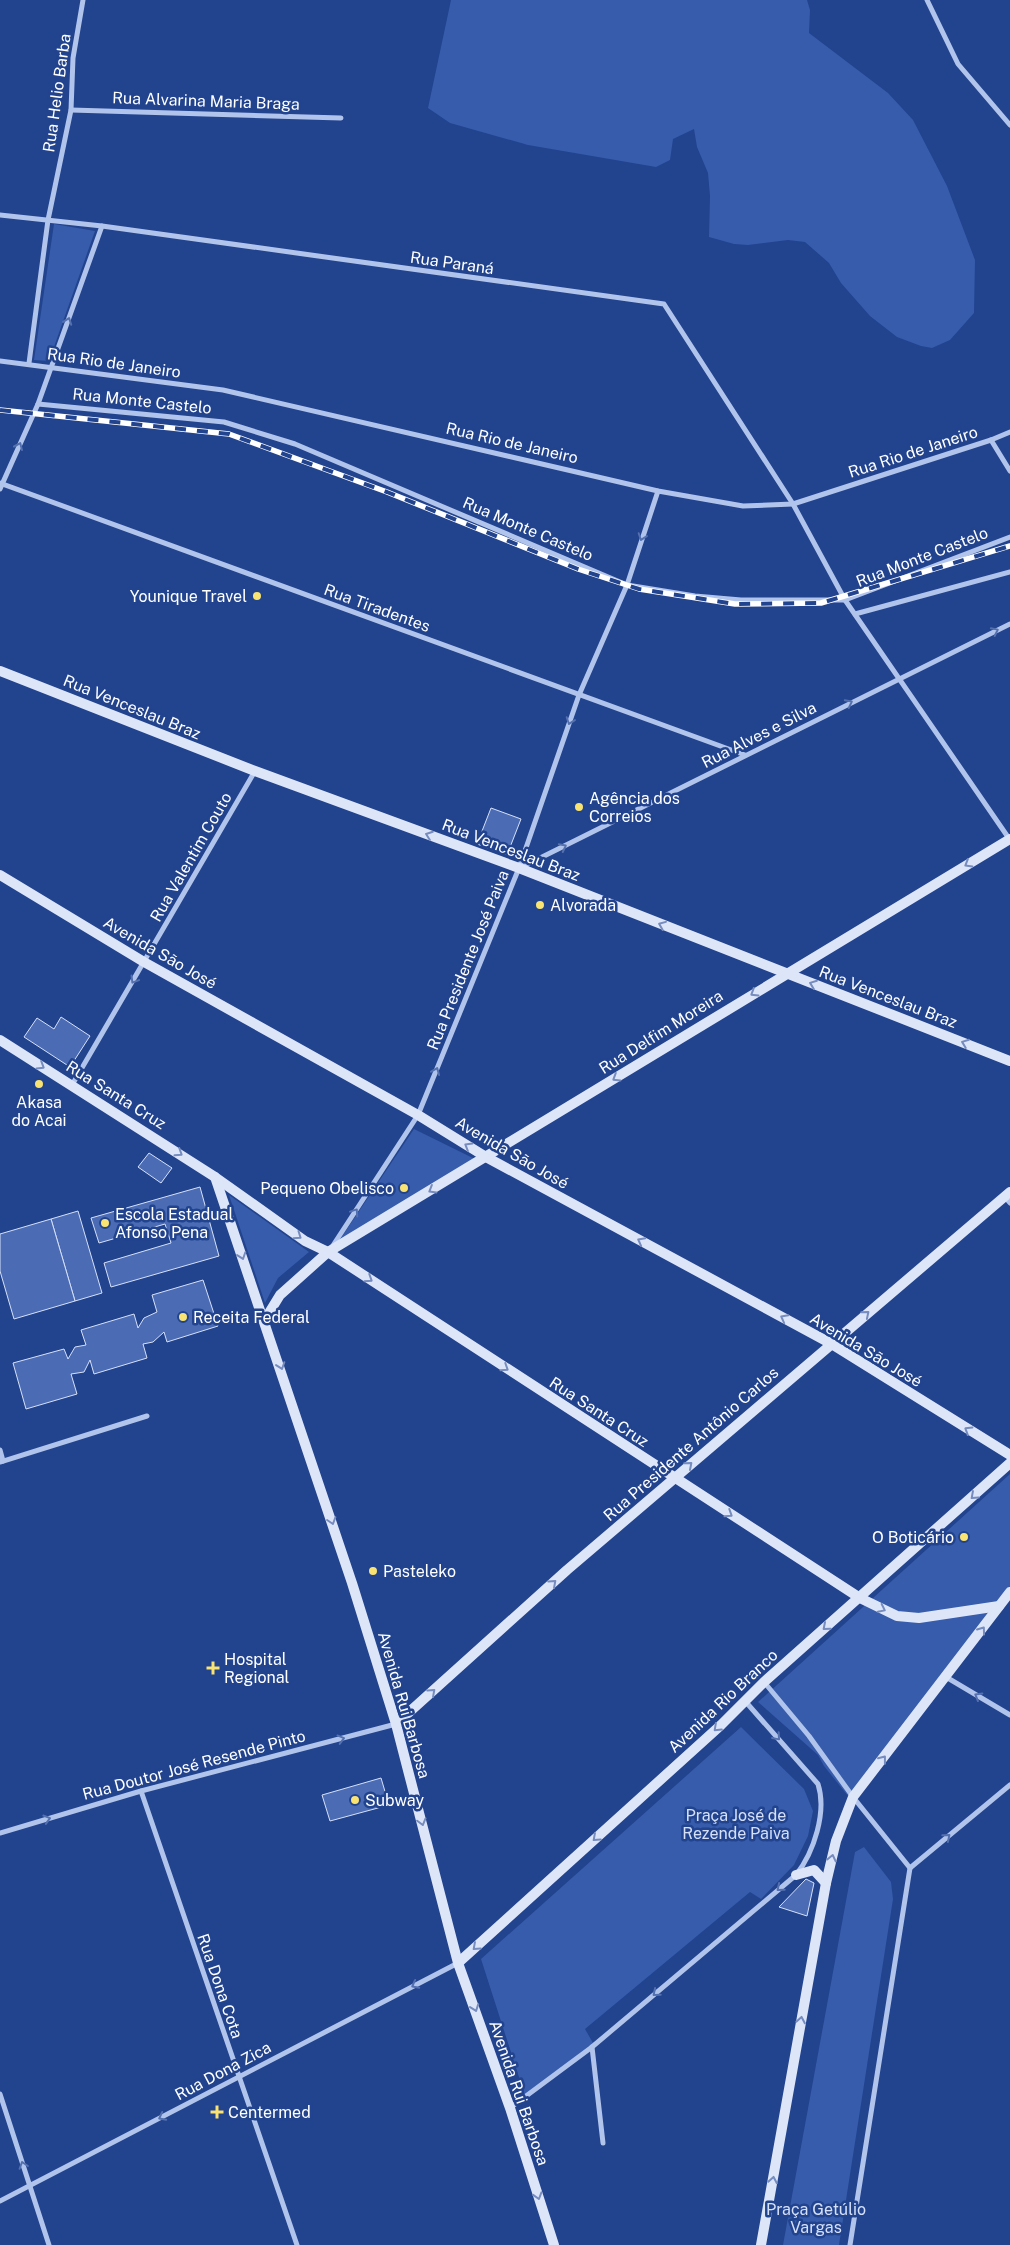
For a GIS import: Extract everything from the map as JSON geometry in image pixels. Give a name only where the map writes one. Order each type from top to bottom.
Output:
[{"type":"main road","name":"Rua Venceslau Braz","points":[[0,670],[255,771],[519,868],[1010,1061]]},
{"type":"main road","name":"Rua Delfim Moreira","points":[[264,1321],[280,1295],[328,1252],[486,1158],[785,973],[1010,839]]},
{"type":"main road","name":"Avenida São José","points":[[0,875],[144,962],[418,1115],[486,1158],[830,1343],[1010,1455]]},
{"type":"main road","name":"Rua Santa Cruz","points":[[0,1040],[215,1177],[300,1238],[328,1252],[860,1598],[897,1616],[919,1618],[999,1606]]},
{"type":"main road","name":"Avenida Rui Barbosa","points":[[215,1177],[352,1583],[396,1724],[458,1963],[510,2108],[554,2245]]},
{"type":"main road","name":"Rua Presidente Antônio Carlos","points":[[396,1724],[567,1570],[830,1343],[1008,1197]]},
{"type":"main road","name":"Avenida Rio Branco","points":[[458,1963],[764,1682],[1010,1464]]},
{"type":"main road","points":[[761,2245],[826,1882],[836,1841],[853,1797],[1010,1592]]},
{"type":"main road","points":[[796,1875],[814,1870],[826,1882]]},
{"type":"street","name":"Rua Helio Barba","points":[[30,363],[48,220],[70,110],[73,58],[83,0]]},
{"type":"street","points":[[928,0],[958,64],[1010,125]]},
{"type":"street","name":"Rua Alvarina Maria Braga","points":[[70,110],[341,118]]},
{"type":"street","name":"Rua Paraná","points":[[0,215],[102,226],[664,304],[793,504],[845,600],[1010,839]]},
{"type":"street","points":[[1,485],[38,404],[102,226]]},
{"type":"street","name":"Rua Rio de Janeiro","points":[[0,361],[30,363],[223,390],[658,491],[743,506],[793,504],[991,440],[1010,432]]},
{"type":"street","name":"Rua Monte Castelo","points":[[38,404],[224,422],[295,444],[626,585],[695,596],[845,600],[1010,537]]},
{"type":"street","points":[[991,440],[1010,471]]},
{"type":"street","name":"Rua Tiradentes","points":[[1,485],[745,755]]},
{"type":"street","name":"Rua Presidente José Paiva","points":[[328,1252],[418,1115],[519,868],[579,695],[626,585],[658,491]]},
{"type":"street","points":[[855,614],[1010,572]]},
{"type":"street","name":"Rua Alves e Silva","points":[[519,868],[1010,624]]},
{"type":"street","name":"Rua Valentim Couto","points":[[72,1085],[255,771]]},
{"type":"street","points":[[0,1450],[2,1461],[147,1416]]},
{"type":"street","points":[[946,1677],[1010,1715]]},
{"type":"street","points":[[764,1682],[809,1736],[853,1797],[910,1868]]},
{"type":"street","points":[[510,2108],[592,2047],[796,1875],[805,1864],[818,1827],[821,1794],[812,1776],[745,1701]]},
{"type":"street","name":"Rua Doutor José Resende Pinto","points":[[0,1834],[141,1791],[396,1724]]},
{"type":"street","points":[[850,2245],[910,1868],[1010,1785]]},
{"type":"street","name":"Rua Dona Cota","points":[[141,1791],[297,2245]]},
{"type":"street","name":"Rua Dona Zica","points":[[0,2201],[458,1963]]},
{"type":"street","points":[[592,2047],[604,2144]]},
{"type":"street","points":[[0,2094],[49,2245]]},
{"type":"green space","points":[[451,0],[807,0],[810,10],[809,33],[888,93],[913,120],[947,186],[975,260],[974,313],[950,340],[932,348],[921,346],[897,337],[870,316],[841,283],[829,263],[805,242],[788,240],[748,245],[734,244],[709,237],[710,196],[708,173],[697,147],[694,129],[673,139],[670,160],[656,167],[528,145],[450,123],[428,108]]},
{"type":"green space","points":[[54,224],[95,231],[49,361],[34,360]]},
{"type":"green space","points":[[414,1129],[477,1160],[337,1244]]},
{"type":"green space","points":[[229,1195],[309,1252],[278,1278],[265,1303]]},
{"type":"green space","points":[[1010,1474],[1010,1588],[848,1796],[824,1766],[818,1755],[758,1702]]},
{"type":"green space","name":"Praça José de Rezende Paiva","points":[[741,1727],[804,1789],[813,1811],[808,1836],[794,1865],[761,1899],[750,1892],[585,2029],[593,2043],[525,2096],[481,1959]]},
{"type":"green space","name":"Praça Getúlio Vargas","points":[[864,1847],[891,1882],[893,1899],[839,2245],[783,2245],[855,1852]]},
{"type":"building","points":[[491,808],[521,819],[507,855],[477,844]]},
{"type":"building","points":[[61,1017],[90,1036],[70,1067],[24,1037],[37,1018],[54,1029]]},
{"type":"building","points":[[149,1153],[172,1168],[161,1183],[138,1167]]},
{"type":"building","points":[[200,1187],[219,1256],[111,1287],[104,1263],[171,1243],[165,1224],[99,1243],[91,1218]]},
{"type":"building","points":[[78,1211],[102,1293],[75,1301],[51,1219]]},
{"type":"building","points":[[51,1219],[75,1301],[14,1319],[0,1271],[0,1234]]},
{"type":"building","points":[[203,1280],[218,1326],[167,1342],[164,1332],[153,1342],[143,1344],[147,1358],[94,1374],[90,1360],[84,1372],[71,1374],[77,1394],[26,1409],[13,1363],[64,1349],[68,1359],[75,1347],[86,1345],[81,1330],[134,1314],[138,1328],[144,1318],[157,1312],[152,1295]]},
{"type":"building","name":"Subway","points":[[381,1778],[389,1805],[330,1821],[322,1795]]},
{"type":"building","points":[[806,1879],[814,1883],[807,1916],[779,1907]]},
{"type":"railway","points":[[0,410],[229,434],[387,492],[578,569],[639,589],[735,604],[821,603],[1010,546]]},
{"type":"place","name":"Younique Travel","points":[[257,596]]},
{"type":"place","name":"Agência dos Correios","points":[[579,807]]},
{"type":"place","name":"Alvorada","points":[[540,905]]},
{"type":"place","name":"Akasa do Acai","points":[[39,1084]]},
{"type":"place","name":"Pequeno Obelisco","points":[[404,1188]]},
{"type":"place","name":"Escola Estadual Afonso Pena","points":[[105,1223]]},
{"type":"place","name":"Receita Federal","points":[[183,1317]]},
{"type":"place","name":"O Boticário","points":[[964,1537]]},
{"type":"place","name":"Pasteleko","points":[[373,1571]]},
{"type":"place","name":"Hospital Regional","points":[[213,1668]]},
{"type":"place","name":"Subway","points":[[355,1800]]},
{"type":"place","name":"Centermed","points":[[217,2112]]}]
